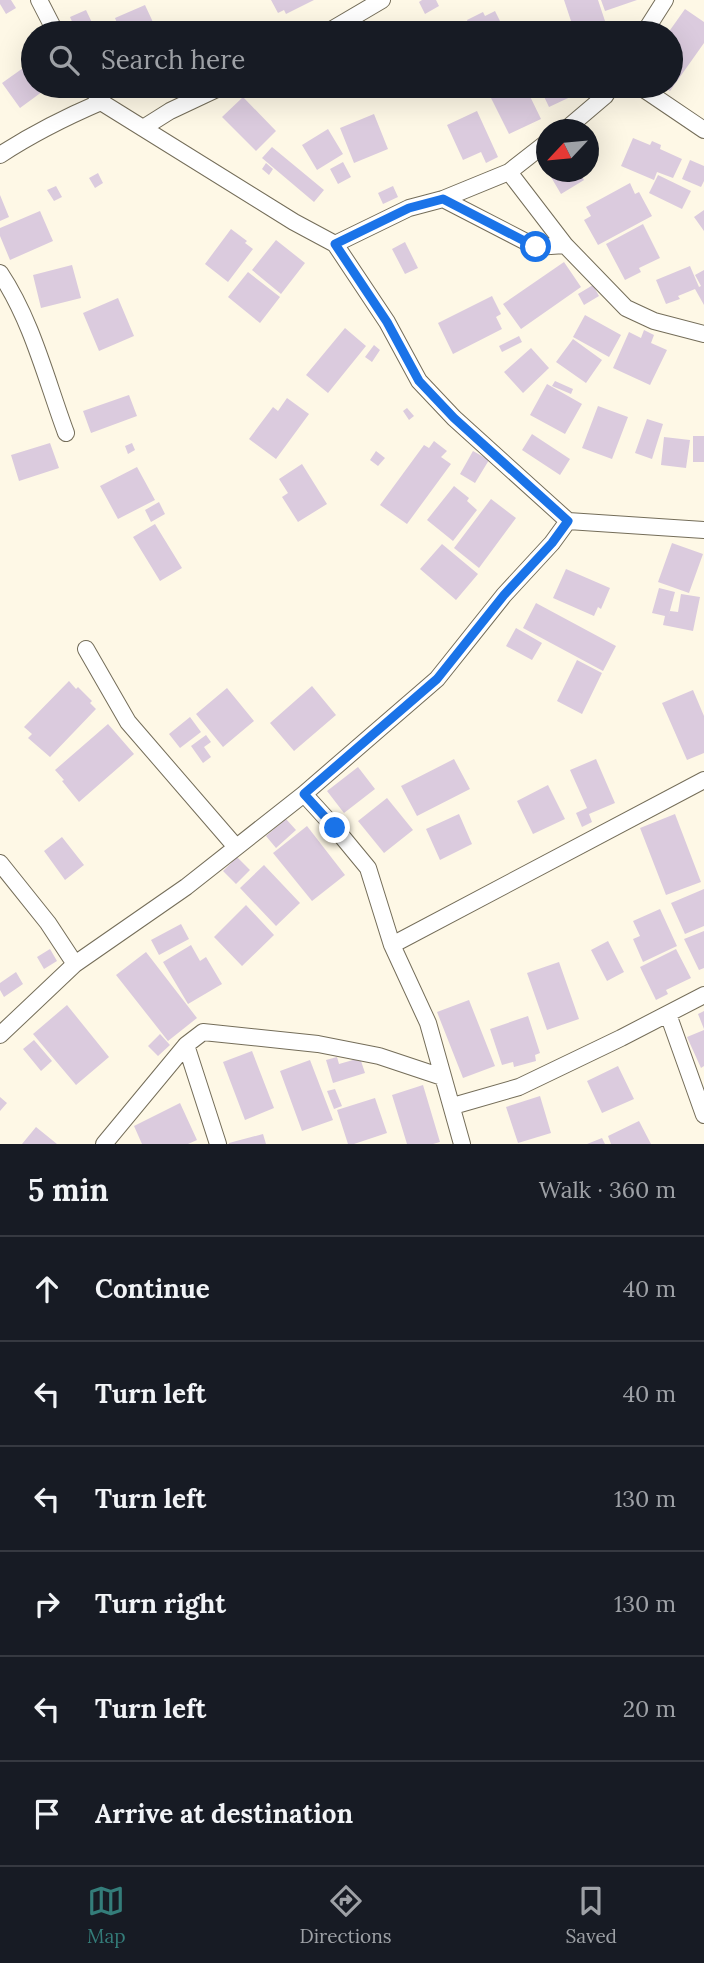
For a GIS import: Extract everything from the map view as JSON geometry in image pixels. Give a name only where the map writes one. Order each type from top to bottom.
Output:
[{"type":"street","points":[[38,0],[49,21]]},
{"type":"street","points":[[346,21],[382,0]]},
{"type":"street","points":[[651,21],[665,0]]},
{"type":"street","points":[[98,98],[294,222],[335,244],[387,322],[419,381],[454,418],[568,521],[704,530]]},
{"type":"street","points":[[143,128],[198,98]]},
{"type":"street","points":[[578,119],[603,98]]},
{"type":"street","points":[[657,98],[704,130]]},
{"type":"street","points":[[0,155],[68,116],[101,102]]},
{"type":"street","points":[[335,244],[409,208],[443,199],[509,172],[536,152]]},
{"type":"street","points":[[509,172],[565,245],[626,308],[654,321],[704,334]]},
{"type":"street","points":[[443,199],[536,247],[565,245]]},
{"type":"street","points":[[0,273],[29,327],[66,433]]},
{"type":"street","points":[[0,1035],[75,964],[186,887],[304,794],[437,679],[568,521]]},
{"type":"street","points":[[86,649],[128,722],[236,847]]},
{"type":"street","points":[[393,945],[704,780]]},
{"type":"street","points":[[304,794],[368,868],[393,945],[428,1023],[462,1144]]},
{"type":"street","points":[[0,863],[48,923],[75,964]]},
{"type":"street","points":[[453,1106],[519,1087],[704,995]]},
{"type":"street","points":[[668,1014],[704,1115]]},
{"type":"street","points":[[104,1144],[186,1045],[203,1032],[318,1044],[379,1056],[442,1077]]},
{"type":"street","points":[[186,1045],[218,1144]]},
{"type":"building","points":[[0,0],[11,0],[16,8],[6,14]]},
{"type":"building","points":[[271,0],[314,0],[286,14],[284,10],[278,13]]},
{"type":"building","points":[[436,0],[439,6],[425,14],[419,2]]},
{"type":"building","points":[[564,0],[598,0],[605,21],[571,21]]},
{"type":"building","points":[[601,0],[637,0],[605,11]]},
{"type":"building","points":[[145,5],[152,21],[116,21],[115,18]]},
{"type":"building","points":[[685,9],[704,22],[704,43],[683,73],[683,21],[676,21]]},
{"type":"building","points":[[86,10],[91,21],[72,21],[70,17]]},
{"type":"building","points":[[495,11],[500,21],[467,20],[483,12],[485,16]]},
{"type":"building","points":[[21,70],[21,98],[34,98],[20,108],[2,83]]},
{"type":"building","points":[[244,98],[276,131],[256,151],[222,117]]},
{"type":"building","points":[[491,98],[531,98],[541,119],[536,119],[509,134]]},
{"type":"building","points":[[545,98],[568,98],[549,107]]},
{"type":"building","points":[[477,111],[498,157],[486,163],[481,152],[463,160],[447,125]]},
{"type":"building","points":[[374,114],[388,149],[354,163],[340,128]]},
{"type":"building","points":[[328,129],[343,154],[317,170],[302,145]]},
{"type":"building","points":[[633,138],[650,145],[652,141],[661,145],[660,149],[682,159],[673,178],[657,172],[654,180],[621,166]]},
{"type":"building","points":[[272,147],[324,190],[314,202],[262,158]]},
{"type":"building","points":[[690,160],[704,166],[704,181],[701,187],[682,179]]},
{"type":"building","points":[[343,162],[351,177],[338,184],[330,169]]},
{"type":"building","points":[[266,163],[273,169],[269,175],[262,169]]},
{"type":"building","points":[[98,173],[103,183],[95,188],[89,178]]},
{"type":"building","points":[[658,175],[691,191],[682,209],[649,193]]},
{"type":"building","points":[[554,182],[581,182],[561,194]]},
{"type":"building","points":[[630,183],[635,194],[639,192],[652,216],[598,245],[584,220],[591,216],[586,207]]},
{"type":"building","points":[[56,186],[62,197],[54,201],[47,190]]},
{"type":"building","points":[[393,186],[398,197],[383,204],[378,193]]},
{"type":"building","points":[[0,195],[9,217],[0,221]]},
{"type":"building","points":[[704,210],[704,231],[694,217]]},
{"type":"building","points":[[40,211],[53,241],[10,260],[0,236],[0,228]]},
{"type":"building","points":[[643,224],[660,258],[639,268],[641,272],[625,280],[606,244]]},
{"type":"building","points":[[231,229],[253,249],[228,282],[205,264]]},
{"type":"building","points":[[276,240],[305,263],[281,294],[252,270]]},
{"type":"building","points":[[405,242],[418,268],[405,274],[392,249]]},
{"type":"building","points":[[564,262],[581,287],[521,329],[503,304]]},
{"type":"building","points":[[72,265],[81,298],[41,308],[33,275]]},
{"type":"building","points":[[690,266],[699,287],[701,286],[695,275],[704,270],[704,305],[695,289],[666,304],[656,280]]},
{"type":"building","points":[[248,272],[280,297],[260,323],[228,297]]},
{"type":"building","points":[[593,285],[599,296],[584,305],[578,294]]},
{"type":"building","points":[[492,296],[501,314],[496,317],[502,329],[453,354],[438,323]]},
{"type":"building","points":[[118,298],[134,336],[99,351],[83,313]]},
{"type":"building","points":[[585,315],[621,335],[609,357],[573,337]]},
{"type":"building","points":[[345,328],[366,346],[328,393],[306,375]]},
{"type":"building","points":[[644,330],[654,335],[651,343],[667,350],[650,385],[613,368],[629,332],[641,338]]},
{"type":"building","points":[[519,336],[522,342],[502,352],[499,346]]},
{"type":"building","points":[[573,339],[602,360],[586,383],[556,362]]},
{"type":"building","points":[[374,345],[380,350],[372,362],[365,357]]},
{"type":"building","points":[[531,348],[549,368],[523,393],[504,372]]},
{"type":"building","points":[[555,381],[573,389],[571,394],[552,386]]},
{"type":"building","points":[[547,384],[582,404],[565,434],[530,415]]},
{"type":"building","points":[[129,395],[137,416],[91,433],[83,411]]},
{"type":"building","points":[[287,398],[309,414],[276,459],[249,439],[273,407],[278,411]]},
{"type":"building","points":[[598,406],[628,417],[612,459],[582,448]]},
{"type":"building","points":[[407,408],[414,416],[409,420],[403,411]]},
{"type":"building","points":[[647,419],[663,424],[652,459],[635,453]]},
{"type":"building","points":[[532,434],[570,459],[560,475],[522,450]]},
{"type":"building","points":[[693,436],[704,436],[704,462],[693,462]]},
{"type":"building","points":[[664,437],[690,440],[686,468],[661,465]]},
{"type":"building","points":[[434,441],[447,451],[441,457],[451,464],[407,524],[380,505],[424,445],[429,448]]},
{"type":"building","points":[[50,443],[59,468],[19,481],[11,455]]},
{"type":"building","points":[[132,443],[135,450],[128,454],[125,446]]},
{"type":"building","points":[[376,451],[385,458],[378,466],[370,460]]},
{"type":"building","points":[[473,451],[489,460],[475,483],[460,474]]},
{"type":"building","points":[[302,464],[327,504],[298,522],[282,497],[288,493],[279,479]]},
{"type":"building","points":[[137,467],[155,500],[118,519],[100,486]]},
{"type":"building","points":[[454,486],[469,498],[467,501],[477,510],[453,541],[427,520]]},
{"type":"building","points":[[491,499],[516,518],[479,568],[454,548]]},
{"type":"building","points":[[159,502],[165,514],[151,522],[145,510]]},
{"type":"building","points":[[155,524],[182,568],[160,581],[133,537]]},
{"type":"building","points":[[672,543],[703,554],[689,593],[658,582]]},
{"type":"building","points":[[442,544],[478,574],[456,600],[420,569]]},
{"type":"building","points":[[566,569],[610,588],[601,609],[598,607],[594,616],[553,598]]},
{"type":"building","points":[[659,588],[675,592],[668,618],[670,611],[678,612],[681,594],[700,597],[693,631],[663,625],[665,616],[652,613]]},
{"type":"building","points":[[536,603],[616,646],[603,671],[523,628]]},
{"type":"building","points":[[516,628],[542,643],[532,660],[506,646]]},
{"type":"building","points":[[577,660],[602,673],[582,714],[557,701]]},
{"type":"building","points":[[69,681],[92,701],[90,703],[96,709],[50,757],[28,738],[32,734],[24,727]]},
{"type":"building","points":[[312,686],[336,715],[294,751],[270,723]]},
{"type":"building","points":[[227,688],[254,721],[223,747],[196,714]]},
{"type":"building","points":[[693,690],[704,716],[704,753],[687,760],[662,703]]},
{"type":"building","points":[[190,717],[201,732],[180,748],[169,734]]},
{"type":"building","points":[[108,724],[134,754],[79,802],[55,770]]},
{"type":"building","points":[[206,735],[211,742],[204,747],[211,757],[203,763],[191,746]]},
{"type":"building","points":[[454,759],[470,789],[417,816],[401,786]]},
{"type":"building","points":[[596,759],[615,803],[589,814],[592,822],[582,827],[576,813],[587,808],[570,770]]},
{"type":"building","points":[[358,767],[375,789],[344,813],[327,791]]},
{"type":"building","points":[[548,785],[565,819],[533,834],[517,801]]},
{"type":"building","points":[[387,798],[413,830],[384,853],[358,821]]},
{"type":"building","points":[[459,814],[472,844],[440,860],[426,829]]},
{"type":"building","points":[[675,814],[701,882],[666,895],[640,828]]},
{"type":"building","points":[[286,819],[296,830],[276,848],[266,836]]},
{"type":"building","points":[[307,826],[345,875],[312,901],[273,853]]},
{"type":"building","points":[[62,837],[84,865],[65,880],[44,851]]},
{"type":"building","points":[[237,857],[250,870],[236,884],[223,871]]},
{"type":"building","points":[[264,865],[300,903],[276,926],[240,888]]},
{"type":"building","points":[[704,889],[704,926],[685,934],[671,903]]},
{"type":"building","points":[[246,905],[274,935],[242,966],[214,937]]},
{"type":"building","points":[[660,909],[677,946],[643,962],[633,939],[640,936],[633,921]]},
{"type":"building","points":[[181,924],[189,939],[159,955],[151,940]]},
{"type":"building","points":[[704,931],[704,968],[699,970],[684,939]]},
{"type":"building","points":[[608,941],[624,972],[607,981],[591,950]]},
{"type":"building","points":[[191,945],[200,961],[206,957],[222,984],[188,1004],[163,962]]},
{"type":"building","points":[[50,949],[57,961],[44,969],[37,957]]},
{"type":"building","points":[[676,949],[691,978],[666,990],[668,994],[656,1000],[640,967]]},
{"type":"building","points":[[146,952],[197,1018],[168,1041],[116,975]]},
{"type":"building","points":[[559,962],[579,1019],[547,1030],[527,973]]},
{"type":"building","points":[[16,972],[23,984],[4,997],[0,983]]},
{"type":"building","points":[[469,1000],[495,1066],[463,1078],[437,1012]]},
{"type":"building","points":[[67,1005],[109,1057],[76,1085],[33,1034]]},
{"type":"building","points":[[704,1011],[704,1029],[698,1014]]},
{"type":"building","points":[[528,1016],[540,1053],[535,1055],[536,1061],[514,1067],[513,1062],[502,1065],[490,1029]]},
{"type":"building","points":[[704,1030],[704,1066],[701,1068],[687,1037]]},
{"type":"building","points":[[160,1034],[170,1045],[158,1056],[148,1046]]},
{"type":"building","points":[[34,1040],[52,1061],[41,1071],[23,1049]]},
{"type":"building","points":[[252,1051],[274,1108],[245,1120],[223,1062]]},
{"type":"building","points":[[337,1057],[339,1064],[360,1058],[365,1073],[333,1083],[326,1060]]},
{"type":"building","points":[[310,1060],[333,1120],[302,1131],[280,1071]]},
{"type":"building","points":[[618,1066],[634,1099],[602,1113],[587,1081]]},
{"type":"building","points":[[423,1085],[440,1142],[407,1144],[392,1095]]},
{"type":"building","points":[[335,1089],[342,1106],[334,1109],[327,1091]]},
{"type":"building","points":[[540,1096],[551,1133],[518,1143],[506,1107]]},
{"type":"building","points":[[0,1097],[7,1103],[0,1111]]},
{"type":"building","points":[[375,1098],[387,1133],[348,1144],[337,1110]]},
{"type":"building","points":[[180,1103],[197,1140],[188,1144],[142,1144],[134,1126]]},
{"type":"building","points":[[639,1121],[651,1144],[611,1144],[608,1136]]},
{"type":"building","points":[[36,1127],[57,1144],[22,1144]]},
{"type":"building","points":[[263,1134],[266,1144],[229,1144],[229,1143]]},
{"type":"building","points":[[602,1138],[605,1144],[587,1144]]},
{"type":"route","points":[[335,828],[304,794],[437,679],[568,521],[454,418],[419,381],[387,322],[335,244],[409,208],[443,199],[536,247]]}]
